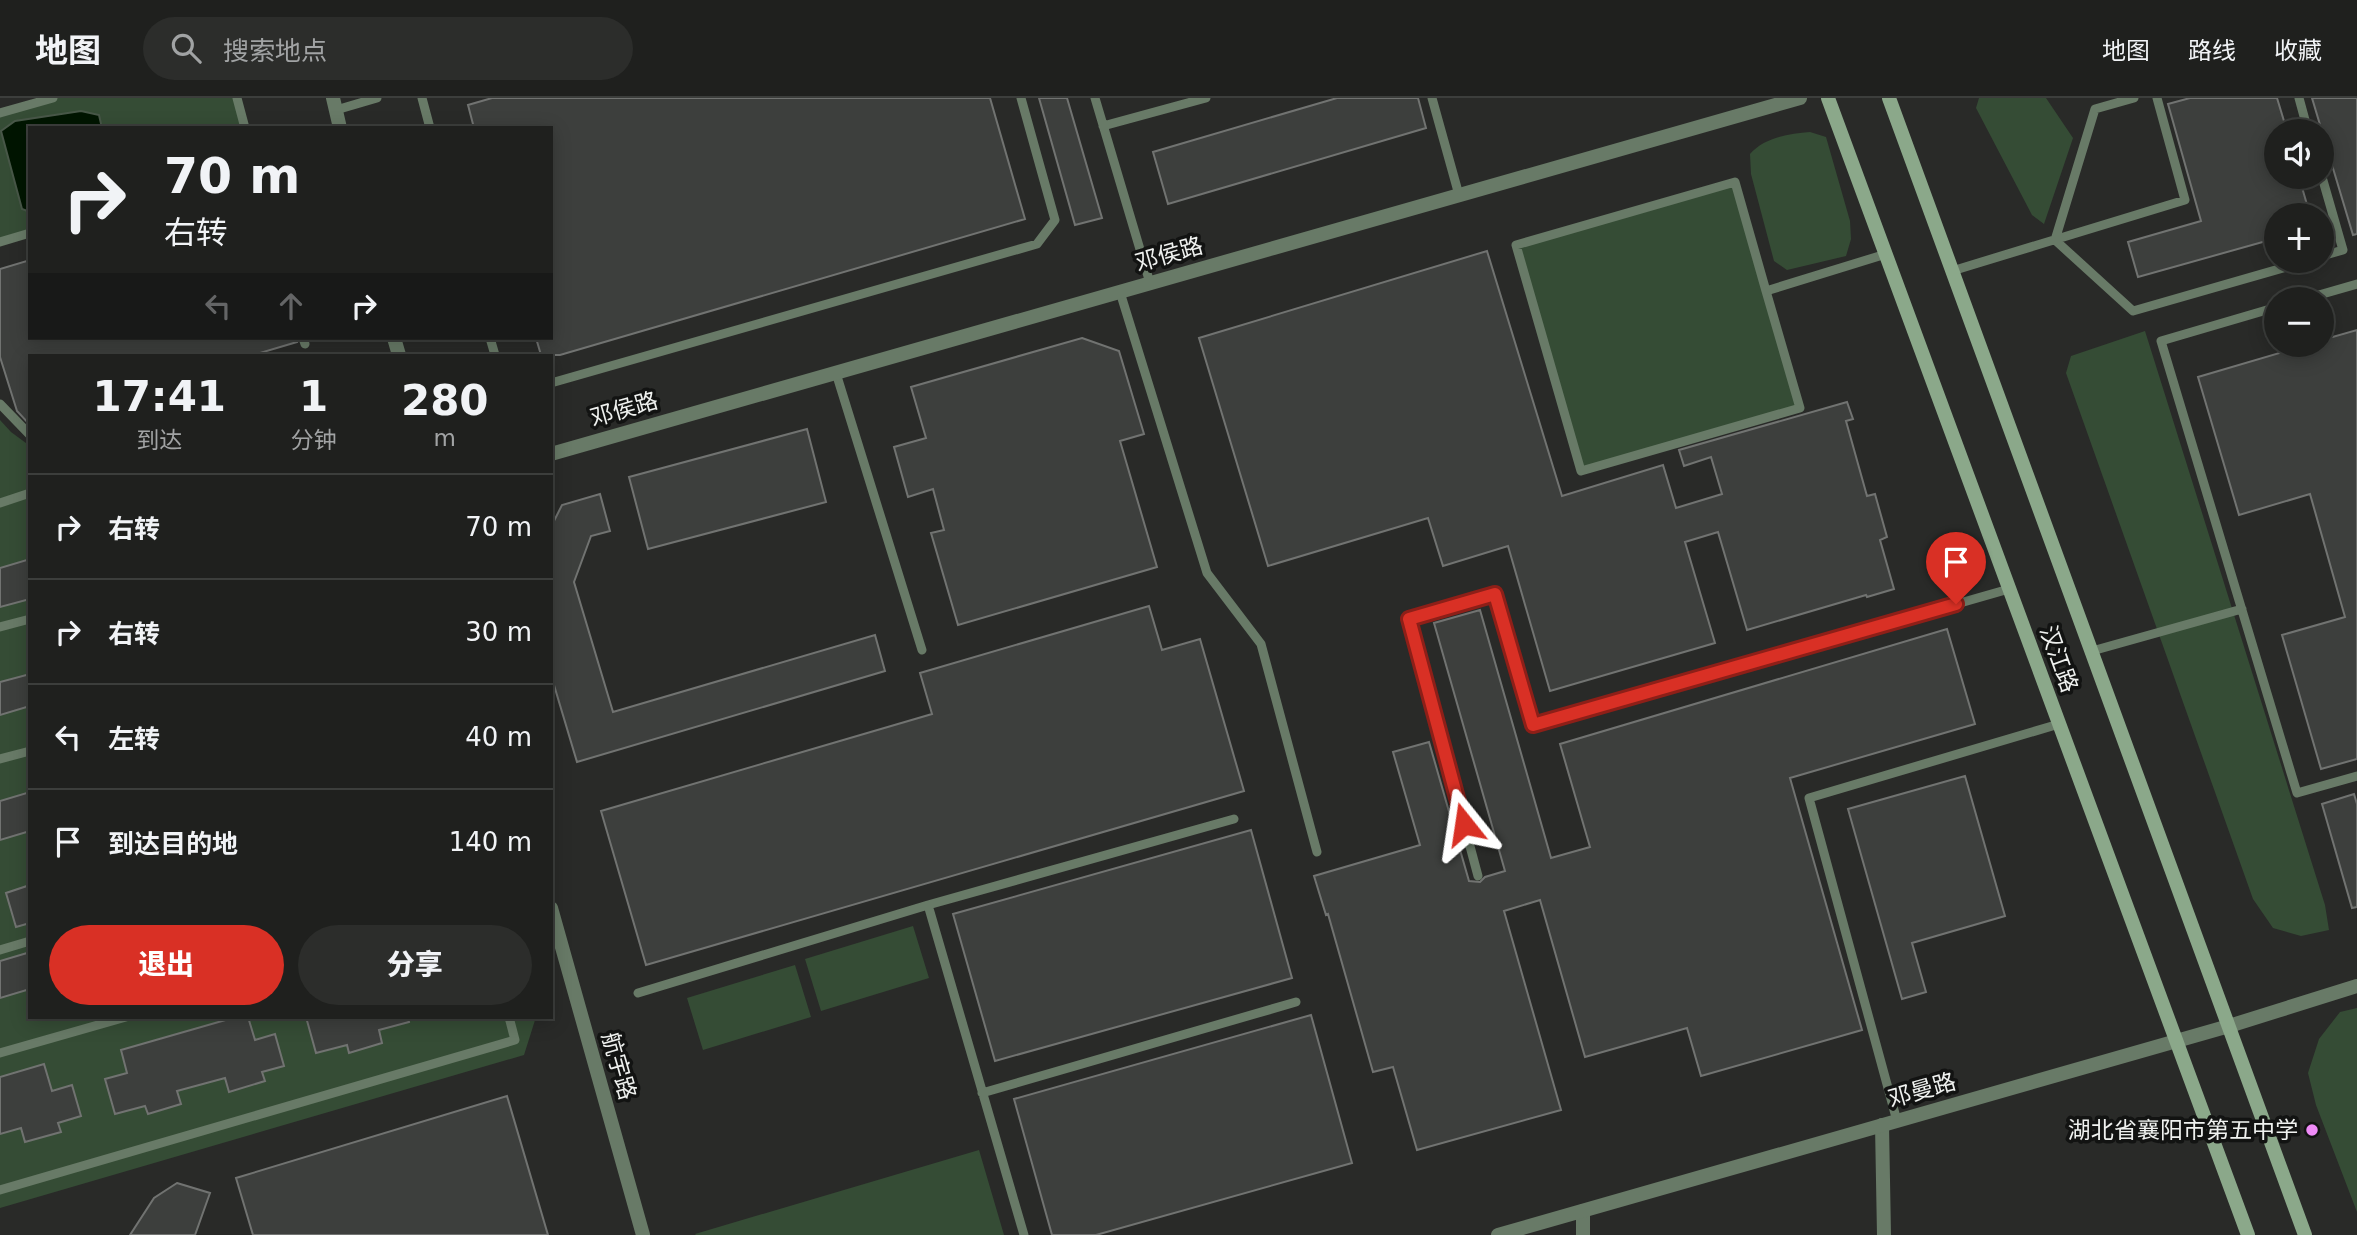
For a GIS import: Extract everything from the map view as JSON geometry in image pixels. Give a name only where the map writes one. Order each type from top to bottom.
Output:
[{"type":"main road","name":"汉江路","points":[[1828,98],[2248,1235]]},
{"type":"main road","name":"汉江路","points":[[1889,98],[2305,1235]]},
{"type":"street","name":"邓侯路","points":[[553,453],[1800,98]]},
{"type":"street","points":[[334,104],[340,126]]},
{"type":"street","name":"航宇路","points":[[553,915],[643,1235]]},
{"type":"street","name":"邓曼路","points":[[1498,1235],[2229,1026],[2357,986]]},
{"type":"street","points":[[1882,1125],[1884,1235]]},
{"type":"street","points":[[1583,1211],[1583,1235]]},
{"type":"lane","points":[[0,113],[53,98]]},
{"type":"lane","points":[[237,98],[244,126]]},
{"type":"lane","points":[[334,104],[377,98]]},
{"type":"lane","points":[[422,98],[429,126]]},
{"type":"lane","points":[[553,382],[1037,244],[1055,220],[1021,98]]},
{"type":"lane","points":[[1095,98],[1150,283]]},
{"type":"lane","points":[[1103,126],[1206,98]]},
{"type":"lane","points":[[1432,98],[1458,195]]},
{"type":"lane","points":[[2055,240],[2095,109],[2134,98]]},
{"type":"lane","points":[[1952,271],[2185,200],[2157,98]]},
{"type":"lane","points":[[2299,98],[2305,119]]},
{"type":"lane","points":[[1735,183],[1766,291],[1800,408],[1581,471],[1516,245],[1735,183]]},
{"type":"lane","points":[[2334,219],[2343,250],[2334,253]]},
{"type":"lane","points":[[0,242],[28,234]]},
{"type":"lane","points":[[2055,240],[2133,311],[2265,273]]},
{"type":"lane","points":[[1766,291],[1886,254]]},
{"type":"lane","points":[[2334,291],[2357,284]]},
{"type":"lane","points":[[1120,292],[1207,573],[1261,644],[1317,852]]},
{"type":"lane","points":[[2264,311],[2161,341],[2297,793],[2357,776]]},
{"type":"lane","points":[[836,373],[922,650]]},
{"type":"lane","points":[[0,404],[28,433]]},
{"type":"lane","points":[[0,503],[28,494]]},
{"type":"lane","points":[[1478,876],[1409,619],[1495,594],[1533,725],[2009,589]]},
{"type":"lane","points":[[2092,651],[2242,609]]},
{"type":"lane","points":[[0,627],[28,620]]},
{"type":"lane","points":[[1897,1121],[1809,798],[2059,724]]},
{"type":"lane","points":[[0,759],[28,752]]},
{"type":"lane","points":[[638,993],[928,905],[1234,819]]},
{"type":"lane","points":[[928,905],[1024,1235]]},
{"type":"lane","points":[[0,950],[28,942]]},
{"type":"lane","points":[[982,1093],[1296,1002]]},
{"type":"lane","points":[[0,1053],[119,1019]]},
{"type":"lane","points":[[0,1190],[516,1040],[510,1019]]},
{"type":"shaded area","points":[[53,98],[237,98],[244,126],[28,126],[28,234],[0,242],[0,113]]},
{"type":"shaded area","points":[[1979,98],[2046,98],[2073,138],[2044,224],[2032,215],[1976,108]]},
{"type":"shaded area","points":[[81,111],[99,115],[102,126],[28,126],[28,211],[22,209],[1,131],[15,121]]},
{"type":"shaded area","points":[[1810,132],[1826,137],[1850,221],[1851,239],[1846,256],[1787,270],[1774,261],[1751,174],[1750,154],[1770,140]]},
{"type":"shaded area","points":[[1735,182],[1800,408],[1581,471],[1516,245]]},
{"type":"shaded area","points":[[2145,331],[2325,905],[2329,930],[2301,936],[2273,928],[2253,899],[2066,373],[2071,356]]},
{"type":"shaded area","points":[[0,420],[28,445],[28,1019],[535,1019],[524,1055],[0,1208]]},
{"type":"shaded area","points":[[913,926],[929,978],[821,1011],[805,959]]},
{"type":"shaded area","points":[[795,965],[811,1017],[703,1050],[687,998]]},
{"type":"shaded area","points":[[2357,1008],[2357,1212],[2316,1105],[2308,1073],[2319,1039],[2340,1012]]},
{"type":"shaded area","points":[[979,1150],[1004,1235],[695,1234]]},
{"type":"building","points":[[492,98],[990,98],[1025,219],[560,355],[541,354],[537,340],[553,340],[553,126],[473,126],[468,105]]},
{"type":"building","points":[[1039,98],[1067,98],[1102,218],[1075,225]]},
{"type":"building","points":[[1337,98],[1418,98],[1426,128],[1168,204],[1153,152]]},
{"type":"building","points":[[2190,98],[2277,98],[2283,119],[2264,119],[2264,189],[2302,189],[2307,203],[2264,203],[2264,242],[2138,277],[2128,242],[2201,221],[2168,104]]},
{"type":"building","points":[[2312,98],[2357,98],[2357,234],[2353,235],[2334,172],[2334,119],[2318,119]]},
{"type":"building","points":[[1487,251],[1562,496],[1663,465],[1676,508],[1722,494],[1711,457],[1684,466],[1679,450],[1847,402],[1853,419],[1846,421],[1867,496],[1875,494],[1887,537],[1880,540],[1894,589],[1747,630],[1718,532],[1685,542],[1715,643],[1550,691],[1508,546],[1443,566],[1428,518],[1268,566],[1199,338]]},
{"type":"building","points":[[28,261],[28,340],[297,342],[256,354],[28,354],[28,423],[17,411],[0,357],[0,269]]},
{"type":"building","points":[[2357,330],[2357,759],[2321,769],[2282,635],[2345,617],[2310,494],[2239,515],[2198,377],[2266,357],[2334,357],[2334,337]]},
{"type":"building","points":[[1082,338],[1119,351],[1144,434],[1120,441],[1157,567],[958,625],[931,533],[944,530],[933,489],[908,497],[894,447],[926,438],[911,387]]},
{"type":"building","points":[[807,429],[826,502],[648,549],[629,477]]},
{"type":"building","points":[[600,494],[610,531],[591,536],[574,582],[613,712],[875,635],[885,671],[577,762],[553,682],[553,523],[562,505]]},
{"type":"building","points":[[28,560],[28,600],[0,607],[0,568]]},
{"type":"building","points":[[1149,606],[1162,650],[1200,639],[1244,791],[646,965],[601,811],[932,714],[920,673]]},
{"type":"building","points":[[1480,610],[1551,858],[1590,847],[1560,744],[1947,629],[1975,724],[1790,778],[1862,1030],[1701,1076],[1687,1028],[1585,1057],[1540,900],[1504,911],[1561,1110],[1417,1150],[1393,1067],[1373,1072],[1328,914],[1326,915],[1314,876],[1420,845],[1393,752],[1429,742],[1469,881],[1480,882],[1485,877],[1505,871],[1434,623]]},
{"type":"building","points":[[28,675],[28,707],[0,715],[0,682]]},
{"type":"building","points":[[1965,776],[2005,916],[1912,943],[1926,992],[1902,999],[1848,809]]},
{"type":"building","points":[[28,793],[28,832],[0,840],[0,801]]},
{"type":"building","points":[[2354,794],[2357,804],[2357,907],[2352,908],[2322,804]]},
{"type":"building","points":[[1251,830],[1292,978],[995,1061],[953,914]]},
{"type":"building","points":[[28,886],[28,924],[16,927],[6,893]]},
{"type":"building","points":[[27,953],[28,990],[0,998],[0,961]]},
{"type":"building","points":[[1311,1015],[1352,1163],[1096,1235],[1052,1235],[1014,1099]]},
{"type":"building","points":[[229,1019],[249,1019],[255,1040],[275,1034],[284,1066],[262,1072],[265,1081],[229,1092],[225,1078],[177,1091],[181,1104],[148,1114],[145,1106],[115,1114],[105,1079],[127,1073],[121,1050]]},
{"type":"building","points":[[307,1019],[408,1019],[409,1022],[379,1030],[382,1043],[349,1053],[347,1045],[316,1053]]},
{"type":"building","points":[[44,1064],[52,1091],[72,1085],[81,1116],[58,1123],[61,1132],[25,1142],[21,1128],[0,1134],[0,1077]]},
{"type":"building","points":[[507,1096],[548,1235],[253,1235],[236,1178]]},
{"type":"building","points":[[177,1183],[210,1193],[195,1235],[130,1235],[154,1198]]},
{"type":"place","name":"湖北省襄阳市第五中学","points":[[2312,1130]]},
{"type":"route","points":[[1464,824],[1409,619],[1495,594],[1533,725],[1956,604]]}]
